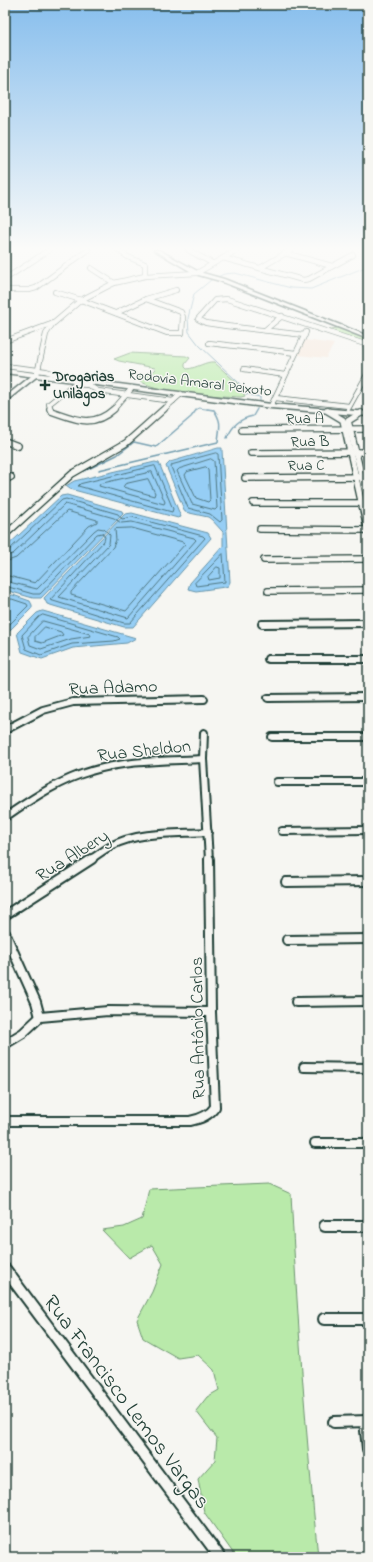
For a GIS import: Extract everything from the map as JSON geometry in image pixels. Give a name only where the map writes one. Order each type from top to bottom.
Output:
[{"type":"highway","name":"Rodovia Amaral Peixoto","points":[[5,371],[38,372],[75,381],[267,405],[328,411],[348,409],[364,414]]},
{"type":"street","points":[[5,341],[54,323]]},
{"type":"street","points":[[5,400],[38,372],[46,334],[54,323]]},
{"type":"street","points":[[141,323],[167,333],[177,334],[183,332],[183,323]]},
{"type":"street","points":[[212,323],[226,326],[305,335]]},
{"type":"street","points":[[266,330],[274,323]]},
{"type":"street","points":[[301,323],[368,345]]},
{"type":"street","points":[[317,328],[327,328],[330,326],[330,323],[368,338]]},
{"type":"street","points":[[267,405],[274,398],[310,326]]},
{"type":"street","points":[[329,332],[328,329],[339,327]]},
{"type":"street","points":[[35,330],[46,334]]},
{"type":"street","points":[[209,343],[296,354]]},
{"type":"street","points":[[5,366],[38,372]]},
{"type":"street","points":[[244,369],[285,375]]},
{"type":"street","points":[[274,398],[348,409],[368,373]]},
{"type":"street","points":[[132,388],[127,395],[106,415],[95,422],[51,411],[49,404],[75,381],[98,391],[127,395],[173,401]]},
{"type":"street","points":[[5,535],[72,474],[126,443],[182,394]]},
{"type":"street","points":[[260,529],[368,531],[366,502],[358,477],[348,429],[343,419],[328,411]]},
{"type":"street","points":[[348,429],[349,419],[364,414]]},
{"type":"street","name":"Rua A","points":[[242,430],[368,429]]},
{"type":"street","points":[[5,441],[18,446]]},
{"type":"street","name":"Rua B","points":[[251,453],[368,452]]},
{"type":"street","points":[[5,480],[11,477]]},
{"type":"street","name":"Rua C","points":[[245,478],[368,477]]},
{"type":"street","points":[[253,503],[366,502]]},
{"type":"street","points":[[264,560],[368,559]]},
{"type":"street","points":[[268,591],[368,590]]},
{"type":"street","points":[[262,624],[368,624]]},
{"type":"street","points":[[268,659],[368,659]]},
{"type":"street","points":[[268,698],[368,697]]},
{"type":"street","name":"Rua Adamo","points":[[5,730],[43,710],[73,702],[204,698]]},
{"type":"street","name":"Rua Antônio Carlos","points":[[5,1122],[106,1120],[190,1122],[203,1118],[212,1112],[215,1107],[216,1098],[211,1012],[208,832],[203,759],[204,733]]},
{"type":"street","points":[[272,737],[368,737]]},
{"type":"street","name":"Rua Sheldon","points":[[5,817],[36,797],[76,776],[94,770],[141,763],[203,759]]},
{"type":"street","points":[[277,782],[368,782]]},
{"type":"street","points":[[282,831],[368,830]]},
{"type":"street","name":"Rua Albery","points":[[5,916],[111,846],[124,840],[136,837],[208,832]]},
{"type":"street","points":[[286,882],[368,881]]},
{"type":"street","points":[[5,933],[36,1002],[40,1017]]},
{"type":"street","points":[[287,940],[368,939]]},
{"type":"street","points":[[296,1002],[368,1001]]},
{"type":"street","points":[[5,1044],[23,1033],[40,1017],[108,1011],[211,1012]]},
{"type":"street","points":[[304,1068],[368,1068]]},
{"type":"street","points":[[314,1143],[368,1143]]},
{"type":"street","points":[[325,1226],[368,1226]]},
{"type":"street","name":"Rua Francisco Lemos Vargas","points":[[5,1269],[220,1557]]},
{"type":"street","points":[[324,1319],[368,1319]]},
{"type":"street","points":[[334,1422],[366,1421],[368,1449]]},
{"type":"shaded area","points":[[305,340],[334,344],[326,358],[298,355]]},
{"type":"green space","points":[[338,328],[368,338],[368,344],[331,331],[330,329]]},
{"type":"green space","points":[[130,353],[186,356],[190,358],[185,364],[187,369],[214,362],[238,384],[245,396],[231,397],[186,393],[155,387],[144,383],[137,378],[155,370],[155,368],[114,359]]},
{"type":"green space","points":[[269,1184],[291,1194],[302,1376],[318,1557],[236,1557],[204,1512],[198,1479],[215,1460],[217,1438],[196,1411],[207,1397],[219,1390],[214,1370],[198,1355],[178,1358],[143,1338],[137,1320],[152,1292],[163,1264],[152,1245],[129,1258],[102,1230],[124,1227],[142,1219],[149,1189]]},
{"type":"water","points":[[222,448],[230,582],[228,586],[225,587],[196,591],[188,589],[190,583],[223,546],[223,532],[208,517],[185,512],[166,466],[170,462]]},
{"type":"water","points":[[155,462],[159,463],[181,517],[178,518],[70,489],[66,486],[74,481]]},
{"type":"water","points":[[67,495],[122,511],[123,514],[41,598],[33,598],[5,590],[5,548],[61,496]]},
{"type":"water","points":[[132,513],[208,533],[211,538],[133,627],[124,627],[47,604],[44,598],[125,514]]},
{"type":"water","points":[[13,595],[30,601],[32,608],[10,630],[5,631],[5,596]]},
{"type":"water","points":[[42,611],[136,638],[127,643],[73,648],[42,659],[22,652],[17,633],[37,613]]},
{"type":"waterway","points":[[188,323],[189,332],[199,345],[239,383],[246,394],[260,397],[260,402]]},
{"type":"waterway","points":[[84,471],[117,455],[134,442],[156,447],[191,417],[197,409]]},
{"type":"waterway","points":[[197,409],[214,410]]},
{"type":"waterway","points":[[207,409],[214,410]]},
{"type":"waterway","points":[[227,438],[237,423],[253,416],[257,409]]},
{"type":"waterway","points":[[99,470],[218,442],[220,426],[219,419],[214,410]]},
{"type":"place","name":"Drogarias Unilagos","points":[[45,385]]}]
